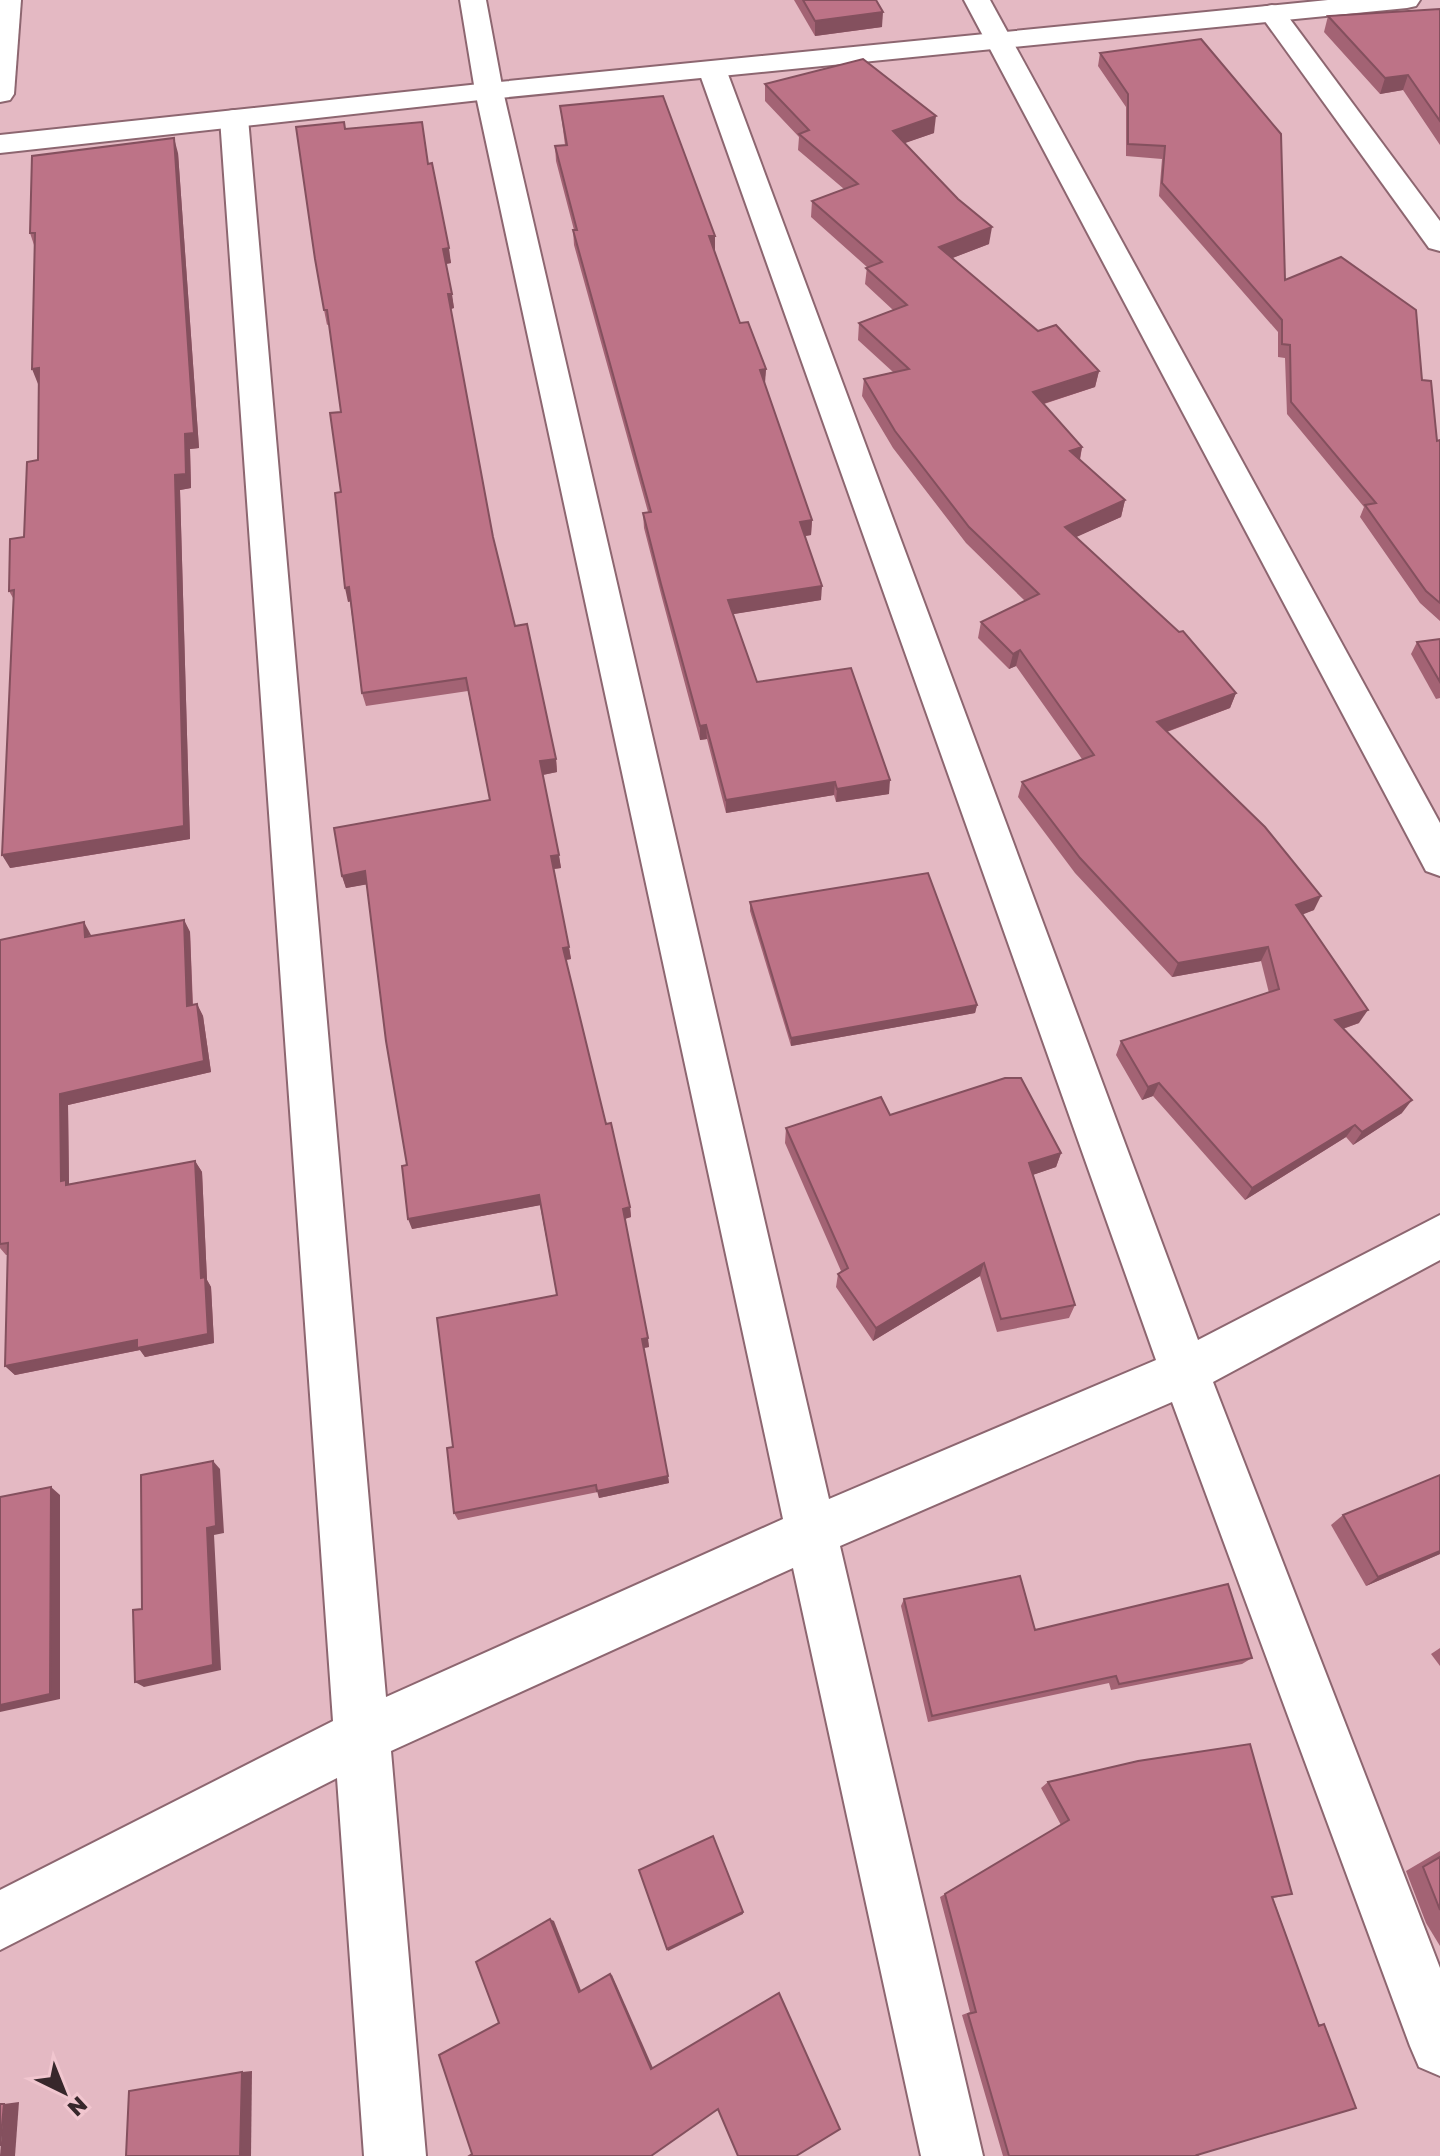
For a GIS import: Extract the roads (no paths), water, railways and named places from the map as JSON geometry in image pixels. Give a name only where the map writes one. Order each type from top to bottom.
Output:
[{"type":"street","points":[[0,94],[8,0]]},
{"type":"street","points":[[473,0],[489,91],[619,684],[952,2156]]},
{"type":"street","points":[[977,0],[1440,860]]},
{"type":"street","points":[[0,144],[489,91],[1407,0]]},
{"type":"street","points":[[1272,13],[1440,242]]},
{"type":"street","points":[[712,69],[1185,1372],[1440,2046]]},
{"type":"street","points":[[234,118],[395,2156]]},
{"type":"street","points":[[0,1921],[360,1737],[813,1532],[1185,1372],[1440,1236]]}]
